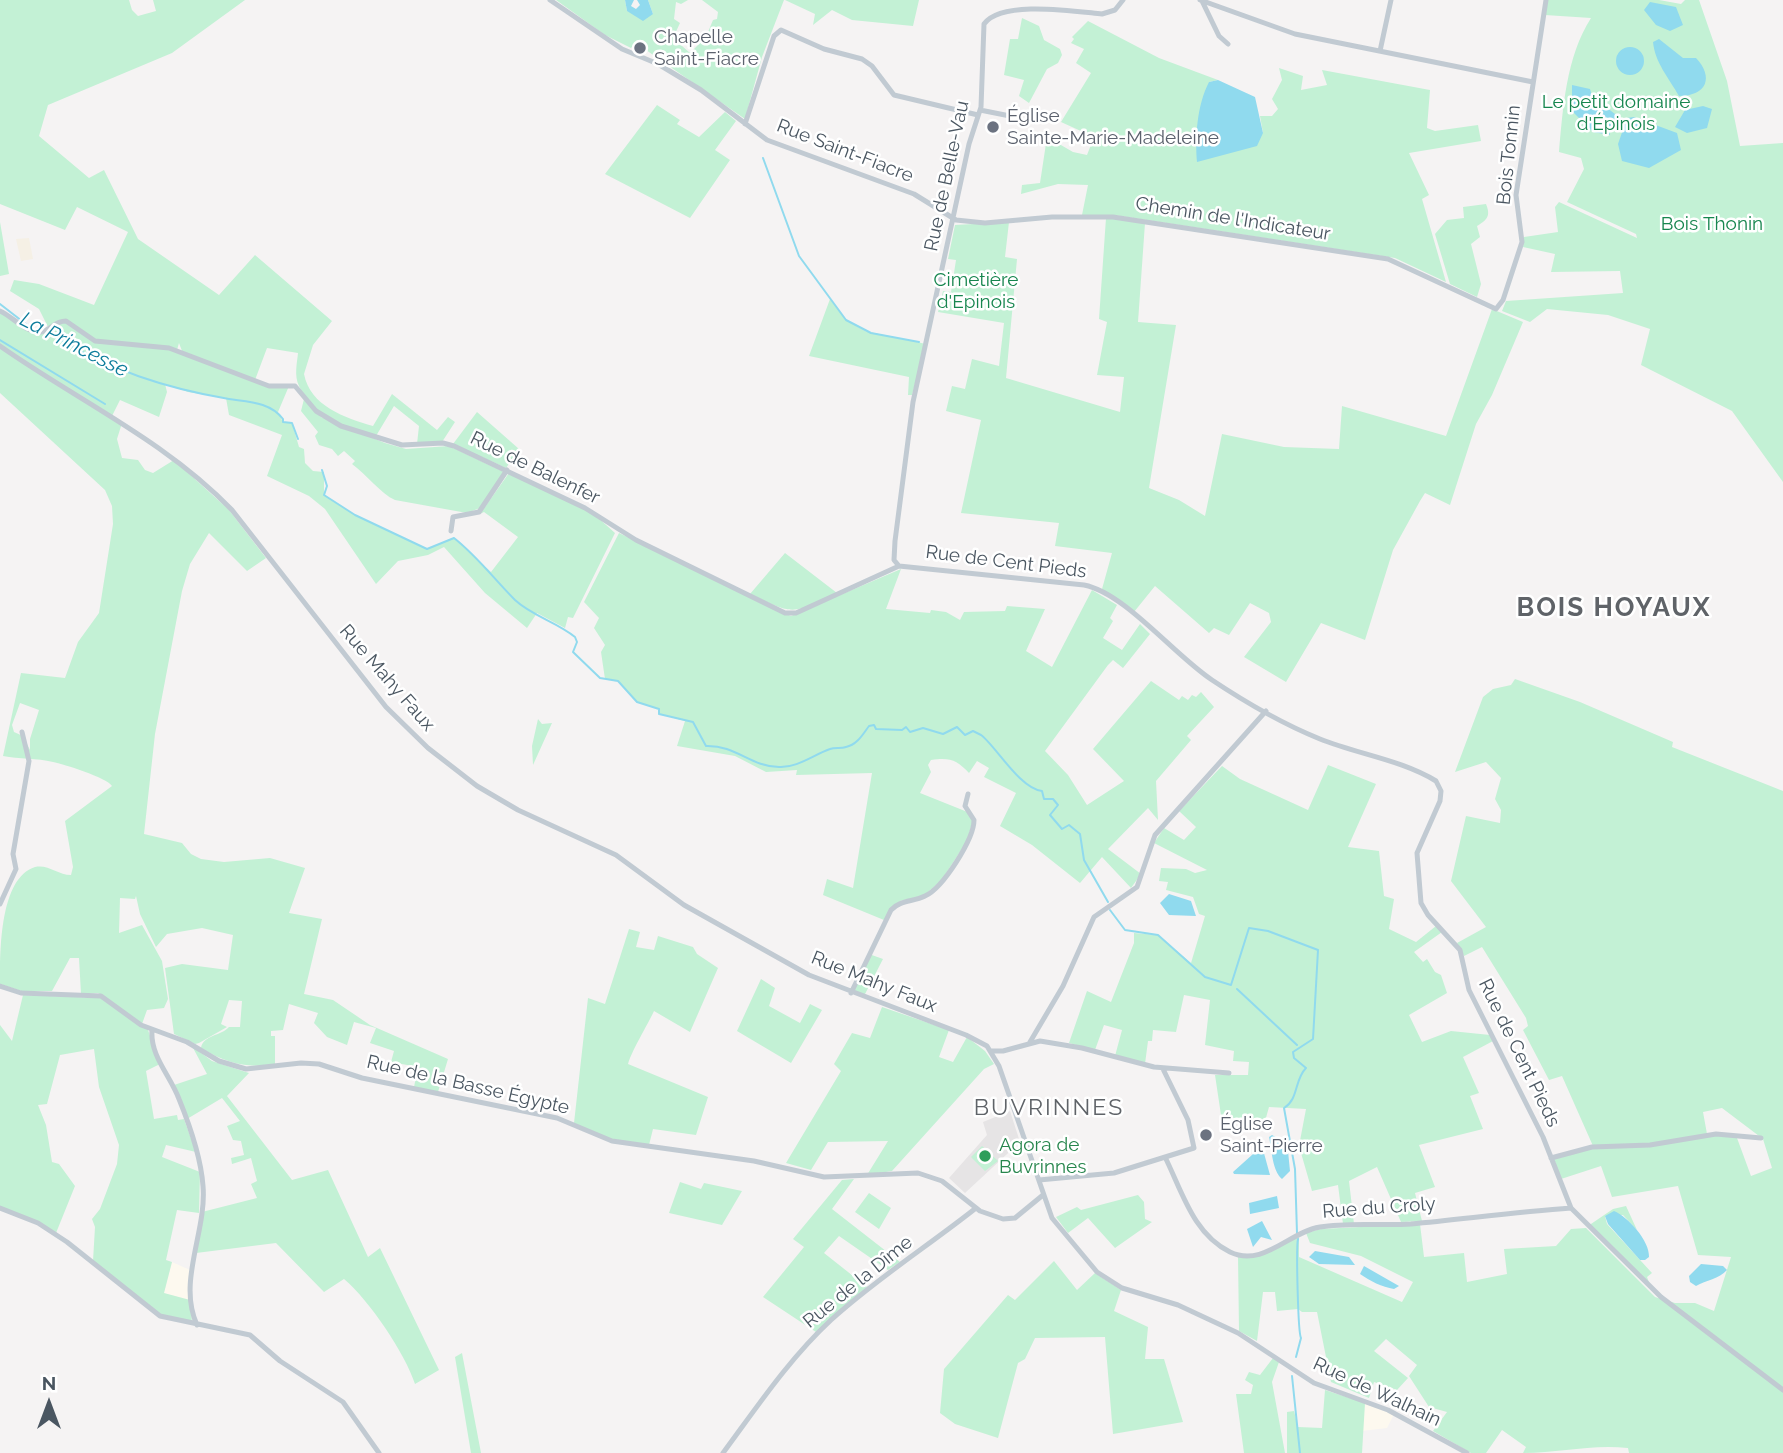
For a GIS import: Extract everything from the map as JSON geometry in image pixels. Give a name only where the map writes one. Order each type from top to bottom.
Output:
[{"type":"street","name":"Rue Saint-Fiacre","points":[[550,0],[622,49],[658,64],[701,90],[773,142],[903,189],[954,217]]},
{"type":"street","name":"Rue de Belle-Vau","points":[[899,566],[894,560],[895,541],[913,402],[979,113],[983,29],[993,13],[1016,5],[1107,14],[1120,7],[1123,0]]},
{"type":"street","points":[[1201,0],[1280,30],[1533,82]]},
{"type":"street","points":[[1201,0],[1219,36],[1228,44]]},
{"type":"street","points":[[1380,51],[1391,0]]},
{"type":"street","name":"Bois Tonnin","points":[[1496,309],[1503,300],[1522,242],[1516,195],[1546,0]]},
{"type":"street","points":[[745,124],[774,36],[781,30],[824,49],[862,59],[873,66],[894,95],[979,113],[1015,117]]},
{"type":"street","name":"Chemin de l'Indicateur","points":[[954,217],[985,223],[1052,217],[1113,217],[1388,259],[1496,309]]},
{"type":"street","name":"Rue de Balenfer","points":[[0,311],[32,331],[47,328],[55,322],[66,321],[89,339],[100,343],[169,348],[269,386],[293,386],[316,411],[341,426],[402,445],[449,444],[508,470],[584,508],[636,540],[788,613],[796,613],[899,566]]},
{"type":"street","name":"Rue Mahy Faux","points":[[0,346],[112,417],[211,488],[232,510],[386,707],[413,735],[457,772],[509,806],[616,855],[684,905],[809,975],[966,1035],[992,1051]]},
{"type":"street","points":[[451,531],[453,517],[477,513],[508,470]]},
{"type":"street","name":"Rue de Cent Pieds","points":[[899,566],[1094,588],[1122,604],[1195,668],[1266,711],[1320,739],[1427,777],[1438,784],[1440,801],[1417,849],[1421,903],[1428,915],[1460,950],[1469,990],[1551,1158],[1571,1208],[1654,1291],[1783,1390]]},
{"type":"street","points":[[1030,1042],[1063,986],[1094,917],[1137,887],[1155,835],[1266,711]]},
{"type":"street","points":[[0,904],[16,869],[14,849],[29,761],[22,732]]},
{"type":"street","points":[[851,993],[891,910],[901,902],[926,896],[936,888],[969,838],[974,820],[965,806],[968,794]]},
{"type":"street","name":"Rue de la Basse Égypte","points":[[0,986],[17,992],[100,996],[152,1030],[187,1042],[210,1057],[239,1067],[319,1064],[362,1078],[557,1118],[612,1141],[754,1161],[837,1178],[899,1172],[924,1174],[953,1187],[975,1208]]},
{"type":"street","points":[[152,1030],[153,1046],[178,1095],[196,1147],[204,1187],[191,1295],[197,1325]]},
{"type":"street","points":[[992,1051],[1003,1051],[1030,1042],[1070,1045],[1163,1069],[1229,1073]]},
{"type":"street","name":"Rue de Walhain","points":[[992,1051],[1043,1195],[1059,1229],[1104,1278],[1122,1288],[1178,1305],[1238,1333],[1314,1383],[1388,1410],[1467,1453]]},
{"type":"street","points":[[1039,1180],[1114,1173],[1195,1146],[1188,1120],[1163,1069]]},
{"type":"street","points":[[1551,1158],[1592,1147],[1650,1145],[1716,1134],[1761,1139]]},
{"type":"street","name":"Rue du Croly","points":[[1165,1157],[1206,1236],[1230,1252],[1243,1256],[1265,1252],[1322,1227],[1402,1224],[1571,1208]]},
{"type":"street","points":[[975,1208],[988,1216],[1010,1219],[1043,1195]]},
{"type":"street","points":[[0,1208],[52,1232],[155,1313],[178,1322],[236,1330],[254,1338],[280,1361],[343,1402],[379,1453]]},
{"type":"street","name":"Rue de la Dîme","points":[[723,1453],[782,1373],[820,1331],[876,1282],[975,1208]]},
{"type":"shaded area","points":[[1010,1111],[1020,1142],[965,1193],[949,1178],[987,1135],[983,1122]]},
{"type":"shaded area","points":[[172,1262],[190,1270],[191,1301],[164,1293]]},
{"type":"shaded area","points":[[1365,1403],[1394,1414],[1387,1428],[1362,1431]]},
{"type":"green space","points":[[0,0],[129,0],[132,10],[138,16],[156,11],[153,0],[245,0],[172,53],[48,105],[39,136],[89,178],[104,170],[138,239],[219,295],[255,255],[332,321],[313,345],[304,374],[313,394],[330,409],[373,426],[392,394],[437,430],[448,417],[455,422],[442,442],[417,444],[419,426],[394,406],[376,436],[332,419],[312,406],[297,382],[298,353],[267,348],[255,380],[182,351],[179,343],[177,350],[265,384],[289,386],[278,412],[283,422],[292,423],[299,447],[304,449],[305,463],[313,471],[324,472],[324,495],[355,515],[427,549],[454,538],[491,572],[518,537],[484,512],[480,514],[509,473],[595,515],[615,533],[573,618],[568,617],[565,628],[537,613],[527,628],[485,593],[444,547],[428,555],[398,561],[376,584],[325,509],[309,496],[267,476],[282,435],[229,415],[226,398],[188,392],[165,384],[167,392],[159,417],[120,400],[112,416],[122,423],[117,439],[122,458],[138,460],[145,470],[153,473],[174,460],[229,510],[266,558],[247,571],[209,533],[190,564],[182,591],[155,734],[144,834],[182,843],[191,854],[201,859],[224,862],[270,858],[305,868],[289,913],[322,919],[304,994],[333,1000],[370,1025],[448,1059],[438,1092],[414,1087],[418,1067],[391,1062],[394,1051],[370,1043],[376,1028],[354,1022],[347,1045],[327,1037],[314,1023],[318,1013],[289,1004],[283,1030],[271,1031],[271,1036],[275,1036],[275,1065],[236,1063],[201,1048],[209,1038],[229,1027],[240,1027],[242,1001],[229,1000],[221,1024],[227,1027],[199,1043],[195,1044],[174,1034],[165,968],[182,964],[228,970],[233,935],[202,928],[167,934],[156,947],[140,914],[136,896],[135,899],[120,898],[119,933],[142,925],[162,961],[168,999],[164,1008],[147,1010],[142,1024],[98,993],[81,994],[79,958],[70,958],[52,991],[21,991],[0,984],[4,917],[15,885],[23,874],[35,867],[71,875],[73,867],[65,821],[112,786],[94,775],[58,763],[3,756],[21,673],[65,678],[78,642],[99,613],[113,524],[112,506],[105,490],[0,393],[0,311],[39,332],[48,327],[39,309],[10,291],[14,280],[39,284],[94,305],[128,232],[77,207],[65,230],[0,204]],"holes":[[[20,703],[39,710],[30,739],[30,750],[23,736],[14,732],[12,725]]]},
{"type":"green space","points":[[556,0],[625,0],[627,11],[653,14],[648,0],[688,0],[681,4],[676,2],[674,19],[680,23],[673,38],[690,53],[706,37],[713,20],[717,19],[718,12],[702,0],[784,0],[762,57],[745,119],[636,43],[631,48],[605,35]]},
{"type":"green space","points":[[785,0],[919,0],[913,26],[852,20],[832,10],[813,25],[815,14]]},
{"type":"green space","points":[[1547,0],[1659,0],[1681,4],[1685,0],[1699,0],[1727,81],[1740,146],[1783,143],[1783,482],[1732,411],[1641,365],[1650,329],[1608,315],[1547,309],[1530,322],[1502,311],[1506,301],[1623,293],[1620,271],[1551,272],[1555,254],[1523,247],[1524,237],[1558,232],[1555,207],[1559,202],[1637,238],[1636,234],[1567,202],[1584,169],[1581,158],[1559,152],[1564,101],[1576,49],[1591,18],[1545,15]]},
{"type":"green space","points":[[1022,18],[1039,26],[1044,40],[1060,49],[1062,55],[1058,63],[1047,69],[1029,103],[1019,96],[1024,80],[1004,75],[1010,39],[1018,39]]},
{"type":"green space","points":[[1088,21],[1159,58],[1218,80],[1209,82],[1263,133],[1260,116],[1272,116],[1278,109],[1272,99],[1282,80],[1279,68],[1303,76],[1301,90],[1327,85],[1322,70],[1430,90],[1427,128],[1435,131],[1478,125],[1481,141],[1409,153],[1429,195],[1422,199],[1446,282],[1395,258],[1114,215],[1082,215],[1088,185],[1058,184],[1021,194],[1022,185],[1040,183],[1047,137],[1073,152],[1087,155],[1094,137],[1061,122],[1091,73],[1076,63],[1084,49],[1071,43],[1074,39],[1072,37]]},
{"type":"green space","points":[[657,105],[680,120],[677,124],[699,137],[725,112],[736,121],[715,150],[730,160],[690,218],[605,174]]},
{"type":"green space","points":[[1486,204],[1487,217],[1477,226],[1480,237],[1471,244],[1481,284],[1477,297],[1450,284],[1435,234],[1447,220],[1464,218],[1463,207]]},
{"type":"green space","name":"Cimetière d'Epinois","points":[[1106,218],[1145,223],[1138,322],[1176,325],[1149,488],[1179,500],[1205,516],[1222,434],[1284,447],[1339,449],[1342,406],[1446,436],[1492,309],[1523,322],[1492,395],[1476,424],[1450,505],[1425,493],[1393,550],[1365,640],[1321,623],[1286,682],[1244,657],[1271,622],[1269,613],[1250,603],[1229,635],[1214,628],[1209,633],[1155,586],[1134,612],[1102,589],[1112,553],[1055,546],[1059,523],[961,513],[981,420],[946,411],[952,386],[965,389],[972,359],[999,366],[1004,323],[938,312],[943,291],[951,292],[956,260],[948,259],[955,225],[1009,222],[1005,257],[1017,259],[1006,378],[1120,412],[1124,377],[1097,375],[1107,322],[1099,319]]},
{"type":"green space","points":[[0,222],[9,274],[0,276]]},
{"type":"green space","points":[[830,299],[846,320],[865,331],[926,344],[912,395],[908,395],[909,377],[809,356]]},
{"type":"green space","points":[[304,399],[321,417],[385,443],[406,449],[449,446],[504,472],[480,508],[467,513],[395,500],[352,464],[355,461],[344,451],[338,456],[332,449],[319,445],[315,436],[318,432],[301,411]]},
{"type":"green space","points":[[477,412],[519,449],[506,468],[453,444]]},
{"type":"green space","points":[[619,533],[791,616],[901,569],[886,609],[946,612],[960,620],[964,612],[1005,611],[1007,606],[1045,609],[1026,651],[1052,667],[1092,590],[1117,605],[1110,618],[1113,621],[1103,638],[1122,650],[1140,624],[1150,634],[1123,668],[1113,660],[1108,665],[1045,751],[1068,775],[1087,805],[1124,781],[1093,749],[1151,681],[1179,700],[1182,696],[1188,700],[1192,695],[1196,697],[1201,692],[1214,707],[1187,736],[1191,740],[1156,781],[1158,820],[1148,808],[1108,849],[1141,874],[1131,888],[1102,857],[1080,883],[1032,845],[1000,826],[1016,793],[984,777],[989,768],[977,761],[969,773],[953,761],[938,759],[931,760],[928,765],[931,772],[920,793],[970,813],[973,820],[967,841],[941,881],[923,896],[900,901],[884,920],[823,895],[827,879],[853,888],[872,773],[796,775],[797,770],[766,772],[735,756],[677,746],[685,721],[659,714],[659,709],[637,702],[618,681],[605,679],[601,652],[605,645],[594,628],[599,618],[584,602]]},
{"type":"green space","points":[[785,553],[837,593],[793,610],[750,594]]},
{"type":"green space","points":[[1515,679],[1580,702],[1673,742],[1672,747],[1783,791],[1783,1453],[1629,1453],[1628,1448],[1614,1447],[1523,1453],[1526,1447],[1502,1430],[1486,1453],[1471,1453],[1433,1431],[1447,1412],[1429,1407],[1409,1376],[1417,1365],[1386,1339],[1374,1351],[1408,1378],[1397,1390],[1374,1382],[1369,1398],[1331,1382],[1317,1312],[1302,1312],[1298,1309],[1277,1311],[1275,1292],[1263,1292],[1257,1341],[1239,1331],[1238,1256],[1251,1257],[1299,1236],[1299,1257],[1402,1302],[1413,1282],[1361,1256],[1310,1243],[1306,1233],[1321,1229],[1420,1224],[1424,1257],[1464,1253],[1467,1282],[1507,1274],[1504,1249],[1556,1246],[1571,1229],[1586,1228],[1655,1297],[1675,1303],[1695,1303],[1714,1311],[1731,1257],[1698,1255],[1678,1186],[1612,1197],[1601,1166],[1561,1179],[1554,1159],[1590,1148],[1644,1146],[1721,1135],[1737,1138],[1751,1176],[1772,1168],[1763,1139],[1722,1108],[1703,1112],[1707,1134],[1653,1144],[1593,1146],[1562,1076],[1549,1080],[1523,1030],[1528,1026],[1526,1018],[1482,947],[1464,956],[1457,943],[1486,927],[1451,881],[1466,816],[1500,823],[1501,810],[1495,799],[1501,778],[1486,762],[1455,772],[1483,697],[1493,689],[1511,685]]},
{"type":"green space","points":[[538,719],[542,724],[552,723],[533,765],[532,746]]},
{"type":"green space","points":[[1328,765],[1376,784],[1348,847],[1379,851],[1384,896],[1394,899],[1389,929],[1416,942],[1436,926],[1442,932],[1414,952],[1423,962],[1427,959],[1435,972],[1441,975],[1447,993],[1409,1015],[1422,1042],[1451,1031],[1490,1035],[1493,1041],[1463,1057],[1479,1093],[1470,1096],[1483,1129],[1419,1145],[1435,1187],[1415,1193],[1422,1221],[1401,1222],[1377,1167],[1349,1181],[1354,1224],[1343,1224],[1338,1185],[1312,1191],[1299,1146],[1306,1109],[1269,1107],[1264,1125],[1221,1115],[1215,1075],[1248,1075],[1249,1062],[1233,1061],[1234,1051],[1205,1045],[1210,1000],[1184,995],[1176,1032],[1153,1030],[1152,1041],[1148,1041],[1145,1064],[1115,1056],[1122,1030],[1104,1025],[1095,1050],[1069,1043],[1087,991],[1111,1002],[1134,943],[1134,933],[1158,935],[1191,963],[1205,916],[1199,914],[1193,897],[1166,890],[1168,882],[1159,881],[1161,868],[1186,869],[1195,873],[1207,870],[1154,843],[1164,828],[1184,840],[1196,827],[1179,811],[1222,766],[1240,779],[1308,810]]},
{"type":"green space","points":[[629,929],[640,932],[636,947],[654,950],[658,936],[693,947],[697,954],[718,968],[690,1032],[654,1011],[630,1058],[628,1064],[708,1097],[696,1135],[653,1129],[649,1145],[606,1138],[574,1123],[588,998],[605,1004]]},
{"type":"green space","points":[[869,954],[883,959],[864,996],[855,993],[855,985]]},
{"type":"green space","points":[[761,979],[775,988],[769,1006],[800,1023],[810,1004],[822,1010],[791,1063],[737,1031]]},
{"type":"green space","points":[[23,995],[102,998],[148,1030],[160,1064],[146,1071],[154,1119],[177,1115],[178,1120],[184,1119],[196,1152],[166,1145],[162,1157],[200,1172],[199,1213],[177,1210],[166,1260],[172,1262],[164,1293],[190,1300],[192,1322],[161,1315],[93,1261],[95,1227],[92,1219],[100,1209],[117,1164],[119,1145],[99,1087],[94,1049],[60,1055],[47,1104],[38,1105],[46,1125],[52,1162],[59,1164],[75,1186],[56,1233],[0,1207],[0,1025],[12,1041]]},
{"type":"green space","points":[[882,1007],[949,1030],[939,1057],[953,1062],[967,1037],[985,1051],[994,1064],[984,1069],[892,1171],[867,1175],[888,1141],[828,1142],[811,1170],[786,1163],[841,1071],[834,1064],[852,1033],[870,1038]]},
{"type":"green space","points":[[192,1046],[212,1061],[249,1073],[227,1096],[292,1180],[328,1170],[368,1257],[380,1248],[439,1370],[415,1384],[395,1343],[354,1288],[344,1279],[324,1292],[276,1243],[196,1253],[202,1212],[257,1198],[251,1184],[257,1181],[251,1158],[232,1164],[231,1158],[244,1155],[241,1141],[233,1140],[227,1126],[240,1121],[222,1098],[187,1119],[174,1085],[207,1074]]},
{"type":"green space","points":[[982,1146],[998,1161],[985,1171],[971,1157]]},
{"type":"green space","points":[[854,1179],[832,1209],[900,1262],[888,1270],[839,1236],[824,1253],[867,1287],[816,1332],[763,1297],[804,1247],[793,1239],[842,1180]]},
{"type":"green space","points":[[680,1182],[701,1189],[704,1183],[742,1191],[722,1225],[669,1213]]},
{"type":"green space","points":[[869,1193],[891,1208],[879,1229],[855,1212]]},
{"type":"green space","points":[[1138,1195],[1144,1202],[1145,1219],[1152,1222],[1115,1248],[1088,1218],[1068,1233],[1056,1217],[1077,1207],[1081,1210]]},
{"type":"green space","points":[[1626,1206],[1637,1230],[1623,1215],[1605,1216],[1607,1224],[1652,1273],[1647,1277],[1650,1285],[1588,1226],[1613,1209]]},
{"type":"green space","points":[[1054,1261],[1077,1290],[1095,1273],[1121,1290],[1114,1311],[1148,1327],[1145,1359],[1164,1359],[1183,1422],[1113,1434],[1105,1337],[1035,1338],[1025,1359],[1018,1363],[998,1438],[955,1424],[940,1413],[944,1369],[1008,1295],[1015,1300]]},
{"type":"green space","points":[[462,1353],[481,1453],[471,1453],[455,1357]]},
{"type":"green space","points":[[1273,1358],[1279,1362],[1272,1382],[1285,1453],[1244,1453],[1236,1394],[1251,1394],[1253,1385],[1245,1380],[1249,1372],[1260,1375]]},
{"type":"green space","points":[[1325,1390],[1365,1403],[1362,1453],[1287,1453],[1287,1412],[1294,1411],[1298,1427],[1322,1428]]},
{"type":"sand","points":[[29,238],[33,259],[21,261],[16,239]]},
{"type":"water","points":[[625,0],[634,0],[631,6],[636,9],[640,5],[637,0],[648,0],[653,14],[643,21],[627,11]]},
{"type":"water","points":[[1650,2],[1676,7],[1683,25],[1670,31],[1656,25],[1644,10]]},
{"type":"water","points":[[1659,39],[1683,58],[1696,58],[1702,65],[1705,84],[1696,93],[1679,96],[1656,57],[1653,42]]},
{"type":"water","points":[[1630,47],[1640,51],[1644,61],[1640,71],[1630,75],[1620,71],[1616,61],[1620,51]]},
{"type":"water","points":[[1218,80],[1255,97],[1263,133],[1257,146],[1197,162],[1199,111],[1209,82]]},
{"type":"water","points":[[1572,85],[1590,89],[1592,96],[1620,118],[1614,129],[1609,130],[1610,135],[1593,132],[1572,111]]},
{"type":"water","points":[[1703,106],[1712,109],[1707,128],[1687,133],[1675,127],[1685,110]]},
{"type":"water","points":[[1634,117],[1677,133],[1681,150],[1649,168],[1622,161],[1618,144],[1627,118]]},
{"type":"water","points":[[1169,894],[1191,901],[1196,916],[1169,915],[1160,903]]},
{"type":"water","points":[[1272,1135],[1283,1141],[1288,1151],[1290,1171],[1282,1179],[1273,1160],[1269,1137]]},
{"type":"water","points":[[1262,1146],[1270,1175],[1234,1174],[1233,1172]]},
{"type":"water","points":[[1277,1196],[1279,1208],[1250,1214],[1249,1203]]},
{"type":"water","points":[[1614,1211],[1642,1237],[1649,1257],[1645,1260],[1640,1260],[1608,1224],[1605,1216]]},
{"type":"water","points":[[1262,1221],[1272,1240],[1261,1237],[1253,1247],[1247,1229]]},
{"type":"water","points":[[1315,1251],[1349,1257],[1355,1265],[1319,1264],[1309,1257]]},
{"type":"water","points":[[1701,1264],[1723,1266],[1727,1270],[1696,1286],[1690,1282],[1689,1276]]},
{"type":"water","points":[[1364,1266],[1399,1286],[1394,1289],[1368,1279],[1360,1274]]},
{"type":"waterway","points":[[763,158],[799,256],[846,320],[871,333],[919,342]]},
{"type":"waterway","name":"La Princesse","points":[[0,304],[31,328]]},
{"type":"waterway","name":"La Princesse","points":[[50,330],[55,337],[76,349],[139,376],[182,389],[251,402],[272,409],[283,422],[292,423],[298,439]]},
{"type":"waterway","points":[[0,340],[105,404]]},
{"type":"waterway","name":"La Princesse","points":[[322,470],[327,486],[324,495],[355,515],[427,549],[454,538],[522,606],[575,637],[577,642],[573,652],[600,678],[618,681],[637,702],[659,709],[659,714],[693,722],[706,746],[726,749],[760,764],[786,767],[830,749],[850,746],[869,726],[874,725],[876,729],[902,730],[906,727],[910,732],[923,728],[943,734],[957,727],[965,735],[973,731],[981,735],[1025,783],[1042,791],[1044,799],[1053,799],[1058,805],[1050,815],[1062,829],[1069,825],[1080,834],[1084,860],[1108,902]]},
{"type":"waterway","name":"La Princesse","points":[[1110,910],[1125,930],[1158,935],[1205,977],[1231,985],[1249,928],[1268,931],[1318,950],[1313,1039],[1293,1052],[1294,1058],[1306,1068],[1292,1100],[1284,1108],[1295,1169],[1297,1233]]},
{"type":"waterway","points":[[1237,989],[1297,1045]]},
{"type":"waterway","name":"La Princesse","points":[[1296,1357],[1301,1338],[1298,1239]]},
{"type":"waterway","name":"La Princesse","points":[[1292,1376],[1300,1453]]},
{"type":"place","name":"Chapelle Saint-Fiacre","points":[[640,48]]},
{"type":"place","name":"Église Sainte-Marie-Madeleine","points":[[993,127]]},
{"type":"place","name":"Église Saint-Pierre","points":[[1206,1135]]},
{"type":"place","name":"Agora de Buvrinnes","points":[[985,1156]]},
{"type":"district","name":"BOIS HOYAUX","points":[[1614,608]]},
{"type":"district","name":"BUVRINNES","points":[[1049,1108]]},
{"type":"park label","name":"Le petit domaine d'Épinois","points":[[1616,113]]},
{"type":"park label","name":"Bois Thonin","points":[[1712,224]]}]
